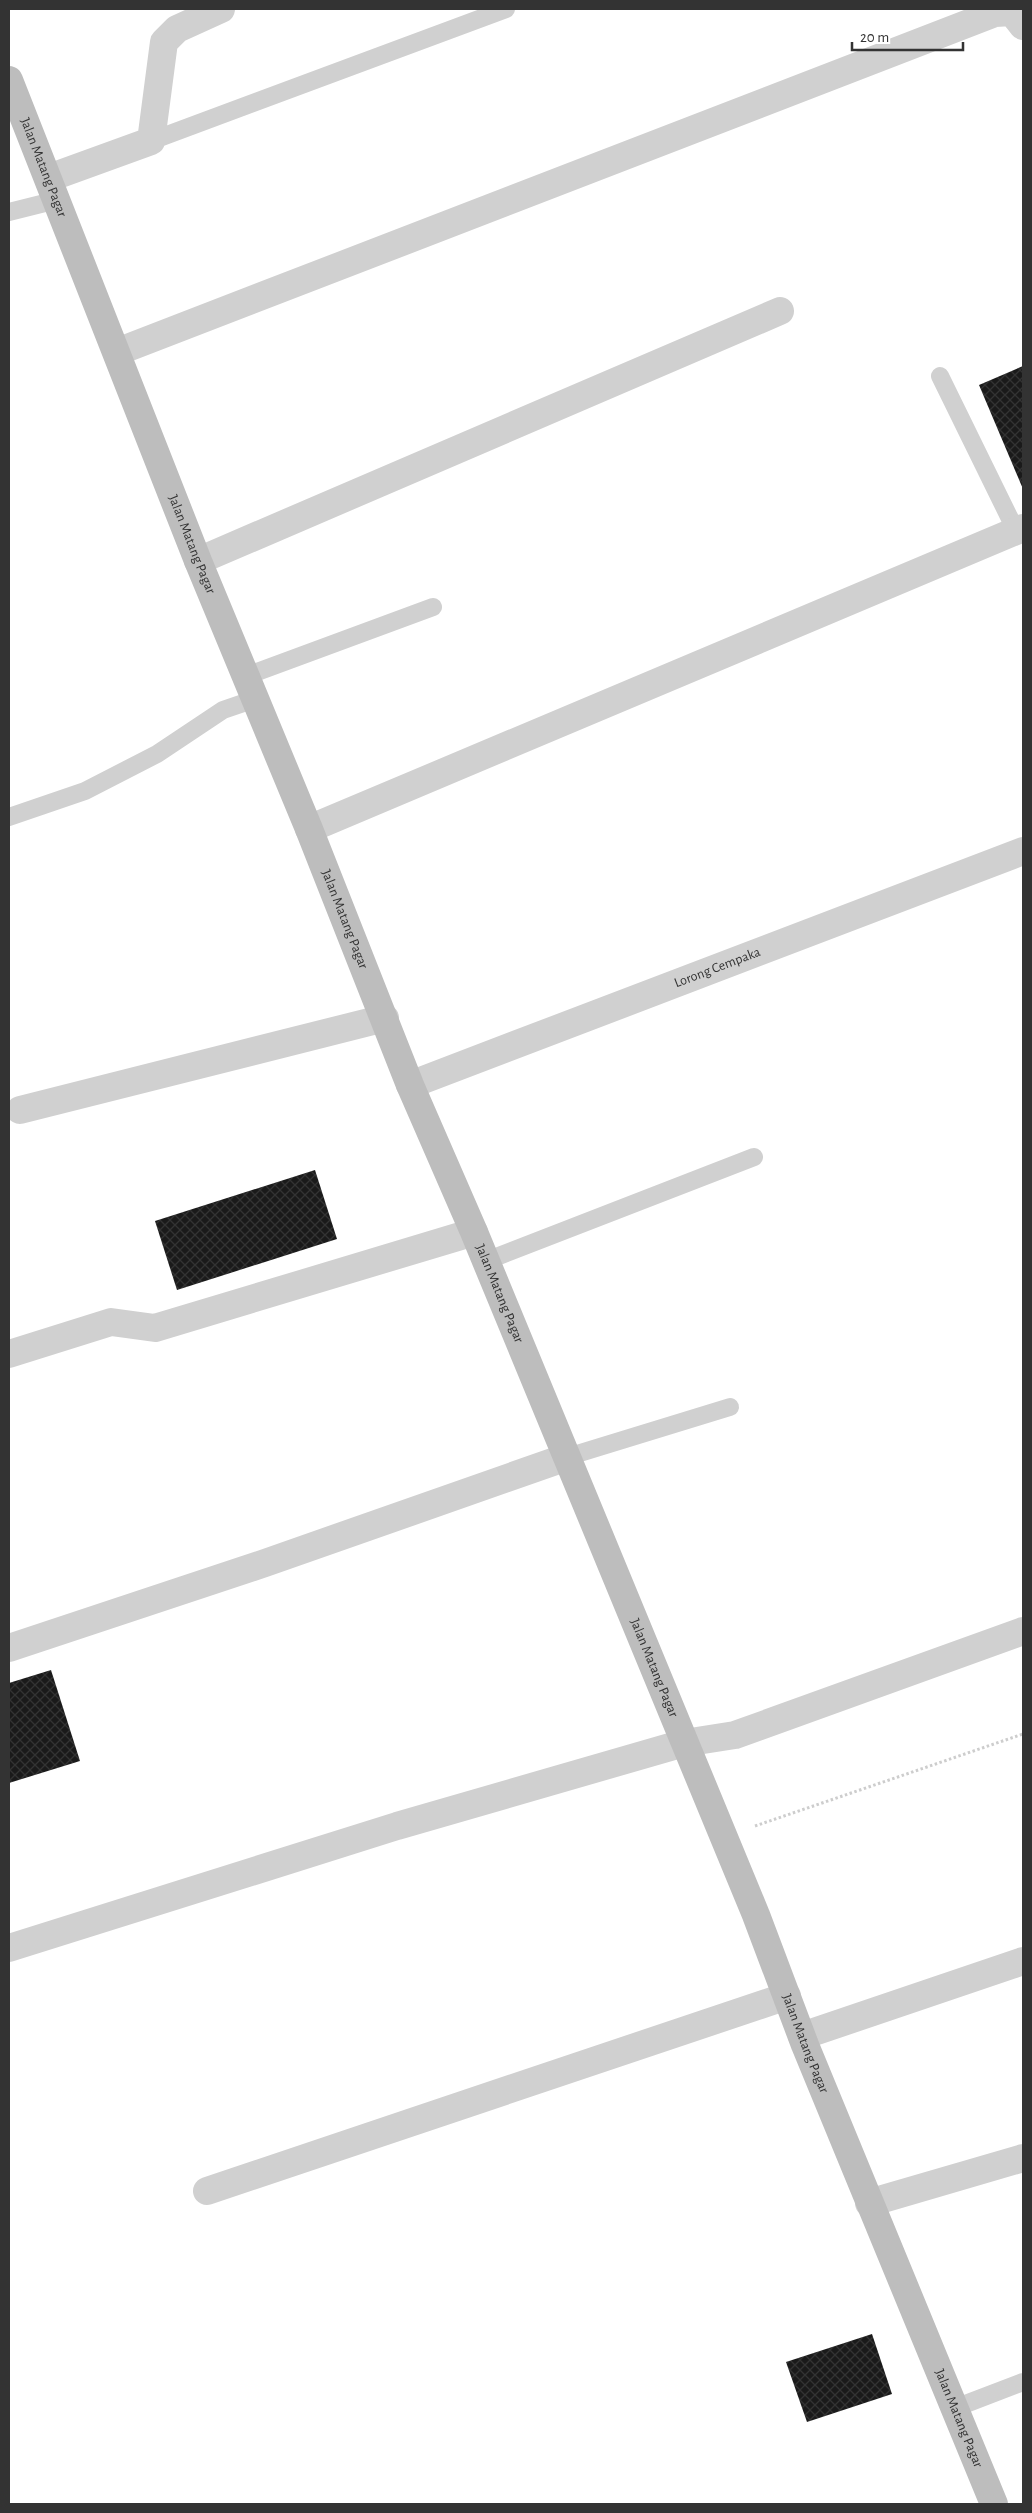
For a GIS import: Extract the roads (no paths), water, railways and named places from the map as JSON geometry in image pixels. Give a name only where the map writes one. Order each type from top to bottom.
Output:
[{"type":"main road","name":"Jalan Matang Pagar","points":[[9,80],[118,352],[198,561],[309,829],[410,1085],[474,1232],[724,1837],[869,2203],[994,2504]]},
{"type":"street","points":[[53,190],[151,141],[164,42],[177,30],[221,9]]},
{"type":"street","points":[[118,352],[995,14],[1012,12],[1023,26]]},
{"type":"street","points":[[198,561],[780,311]]},
{"type":"street","points":[[309,829],[1020,529]]},
{"type":"street","name":"Lorong Cempaka","points":[[410,1085],[1023,851]]},
{"type":"street","points":[[20,1110],[385,1018]]},
{"type":"street","points":[[9,1354],[111,1322],[155,1328],[474,1232]]},
{"type":"street","points":[[9,1648],[274,1560],[567,1457]]},
{"type":"street","points":[[9,1948],[397,1826],[684,1743],[735,1735],[1023,1631]]},
{"type":"street","points":[[802,2036],[1023,1961]]},
{"type":"street","points":[[207,2191],[786,1996]]},
{"type":"street","points":[[869,2203],[1023,2158]]},
{"type":"lane","points":[[151,141],[506,9]]},
{"type":"lane","points":[[9,212],[53,190]]},
{"type":"lane","points":[[940,376],[1020,529]]},
{"type":"lane","points":[[9,817],[85,791],[157,754],[223,710],[250,688],[433,607]]},
{"type":"lane","points":[[486,1261],[754,1157]]},
{"type":"lane","points":[[567,1457],[730,1407]]},
{"type":"lane","points":[[955,2408],[1023,2382]]}]
